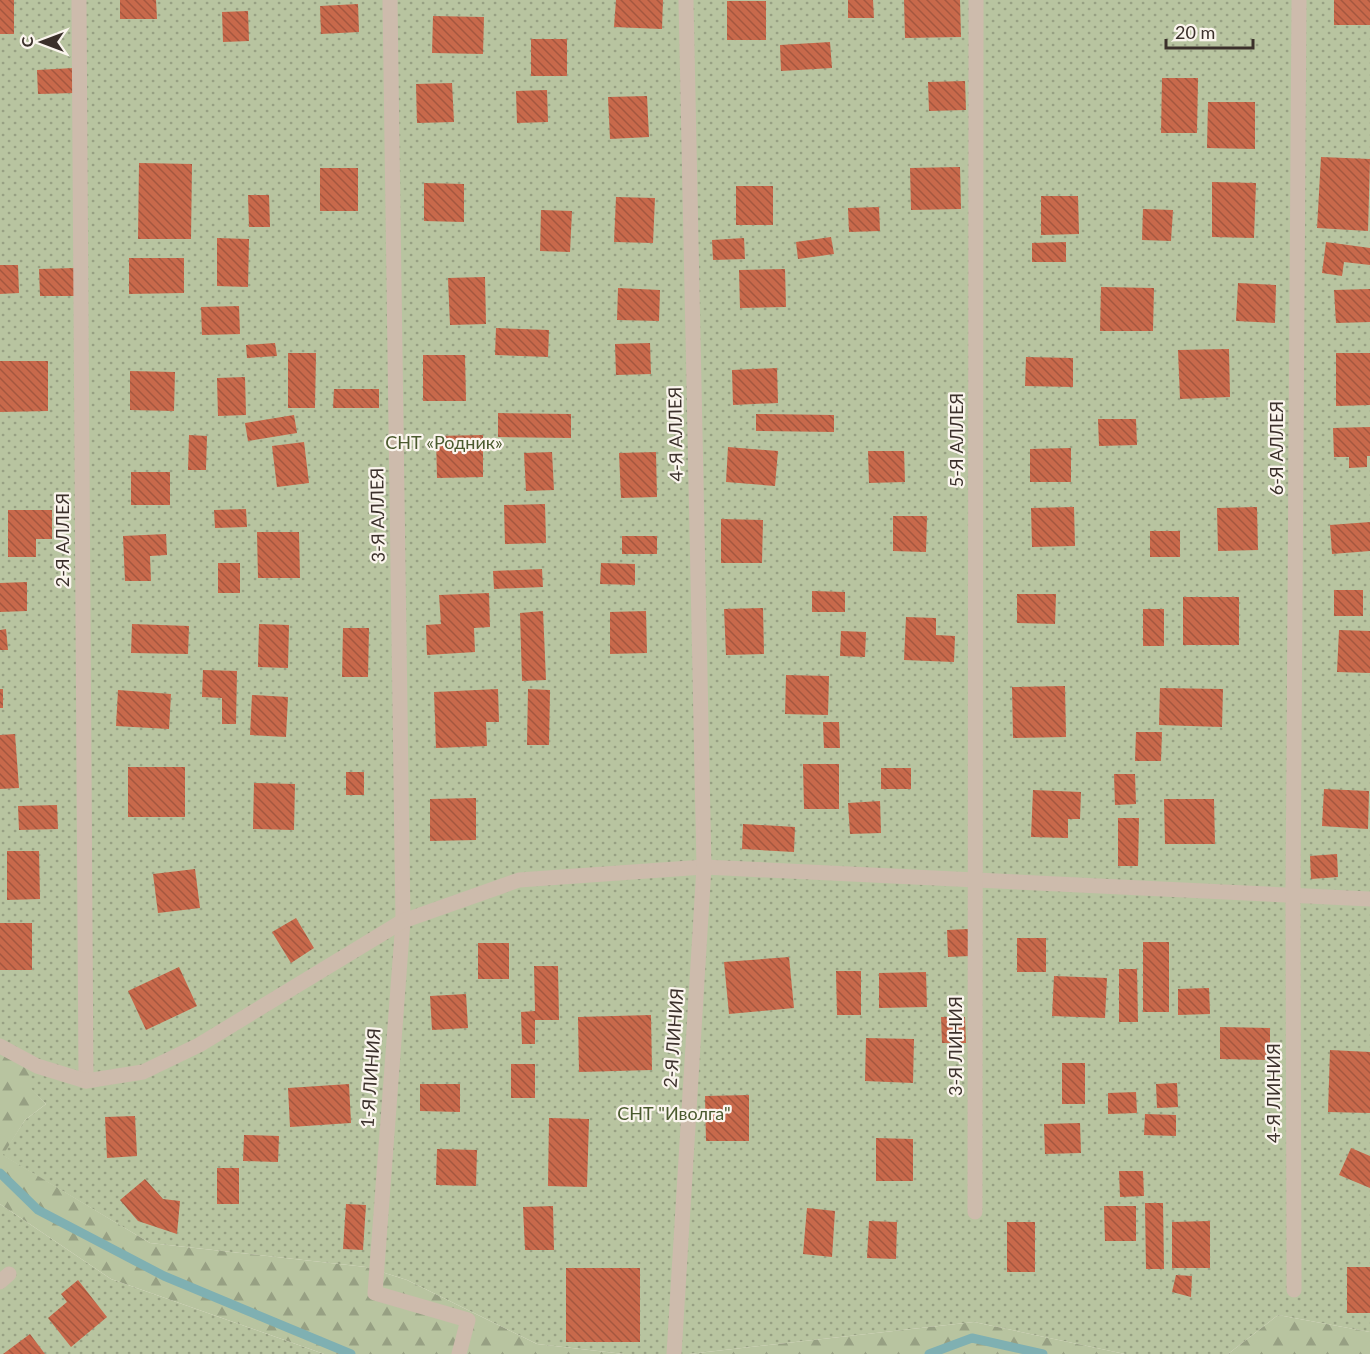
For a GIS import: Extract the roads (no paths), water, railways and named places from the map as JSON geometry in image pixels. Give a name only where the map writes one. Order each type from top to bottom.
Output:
[{"type":"street","name":"2-Я АЛЛЕЯ","points":[[80,0],[86,1081]]},
{"type":"street","name":"3-Я АЛЛЕЯ","points":[[390,0],[403,921]]},
{"type":"street","name":"4-Я АЛЛЕЯ","points":[[686,0],[704,867]]},
{"type":"street","name":"5-Я АЛЛЕЯ","points":[[976,0],[976,880]]},
{"type":"street","name":"6-Я АЛЛЕЯ","points":[[1293,896],[1299,0]]},
{"type":"street","points":[[0,1046],[37,1066],[86,1081],[143,1072],[199,1045],[403,921],[519,880],[704,867],[1370,898]]},
{"type":"street","name":"2-Я ЛИНИЯ","points":[[674,1354],[704,867]]},
{"type":"street","name":"3-Я ЛИНИЯ","points":[[975,1212],[976,880]]},
{"type":"street","name":"4-Я ЛИНИЯ","points":[[1293,896],[1294,1290]]},
{"type":"street","name":"1-Я ЛИНИЯ","points":[[403,921],[375,1293],[468,1320],[460,1349]]},
{"type":"waterway","points":[[0,1173],[38,1210],[164,1276],[351,1354]]},
{"type":"waterway","points":[[929,1354],[972,1338],[1043,1354]]},
{"type":"park label","name":"СНТ «Родник»","points":[[444,443]]},
{"type":"park label","name":"СНТ \"Иволга\"","points":[[674,1114]]}]
